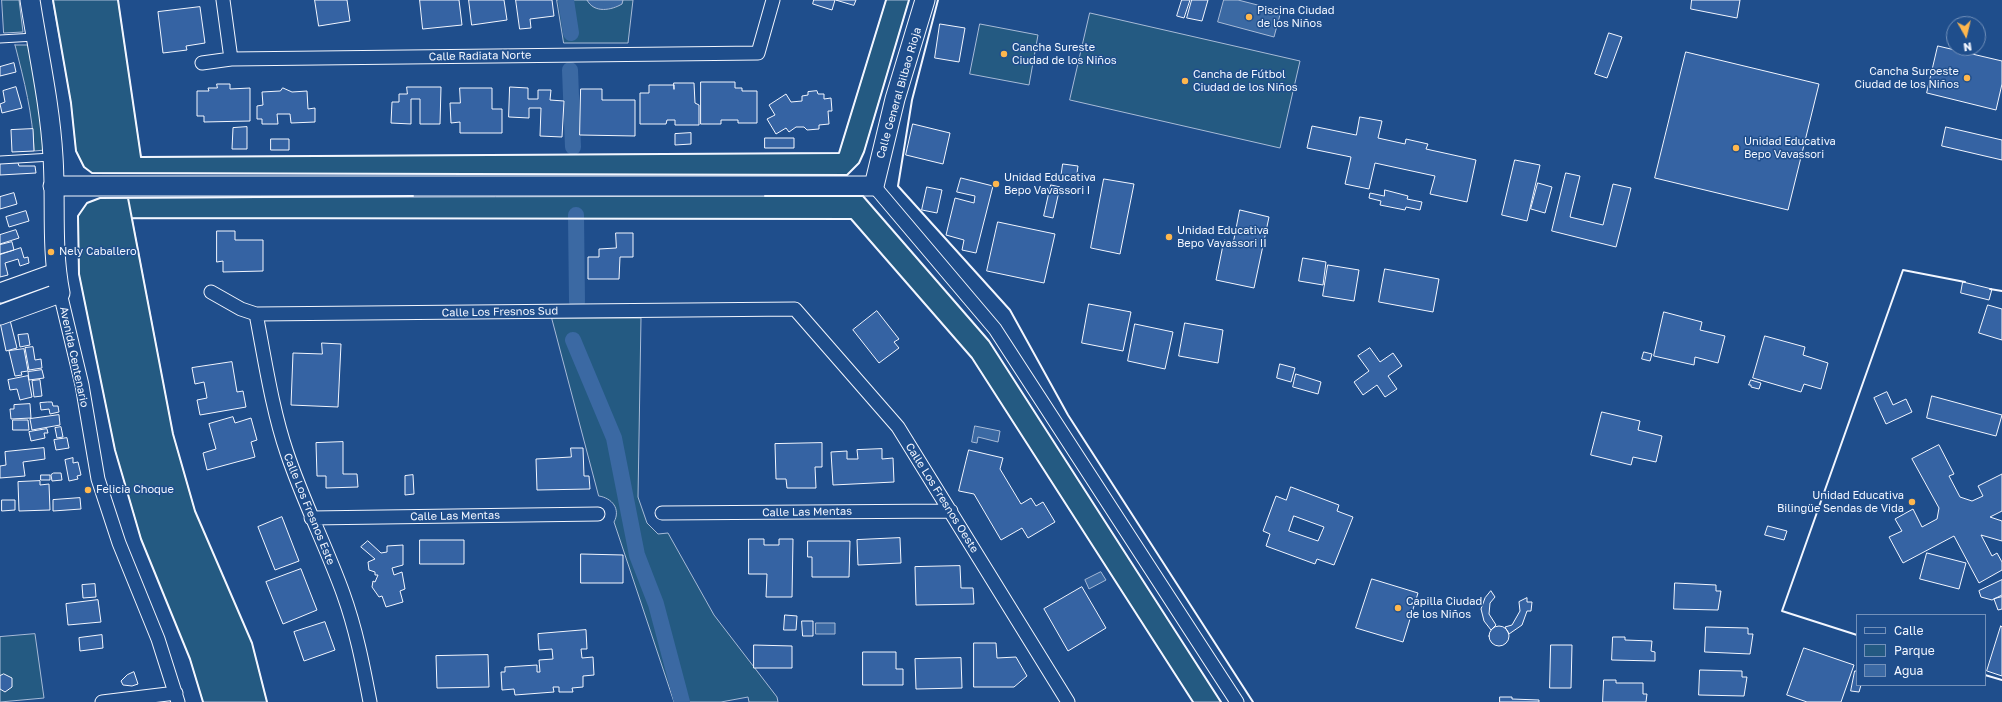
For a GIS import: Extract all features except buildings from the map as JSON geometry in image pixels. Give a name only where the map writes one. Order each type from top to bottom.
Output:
[{"type":"street","name":"Avenida Centenario","points":[[30,0],[35,37],[46,91],[53,157],[56,273],[82,385],[98,479],[119,543],[158,639],[177,698]]},
{"type":"street","points":[[223,0],[231,59]]},
{"type":"street","name":"Calle Radiata Norte","points":[[202,63],[231,59],[758,53],[773,0]]},
{"type":"street","name":"Calle General Bilbao Rioja","points":[[874,186],[895,99],[926,0]]},
{"type":"street","points":[[53,186],[874,186],[995,329],[1237,702]]},
{"type":"street","points":[[0,293],[56,273]]},
{"type":"street","name":"Calle Los Fresnos Sud","points":[[211,292],[241,309],[256,314],[795,309]]},
{"type":"street","points":[[0,315],[60,293]]},
{"type":"street","name":"Calle Los Fresnos Oeste","points":[[795,309],[898,427],[1068,702]]},
{"type":"street","name":"Calle Los Fresnos Este","points":[[256,314],[286,452],[311,518],[343,592],[356,630],[370,702]]},
{"type":"street","name":"Calle Las Mentas","points":[[662,514],[951,511]]},
{"type":"street","name":"Calle Las Mentas","points":[[311,518],[598,514]]},
{"type":"street","points":[[102,702],[177,698]]},
{"type":"lane","points":[[0,39],[35,37]]},
{"type":"lane","points":[[0,160],[53,157]]},
{"type":"green space","points":[[2,0],[19,0],[23,32],[4,33]]},
{"type":"green space","points":[[53,0],[118,0],[141,157],[839,153],[886,0],[909,0],[864,152],[859,163],[847,175],[92,173],[84,167],[76,151],[71,103]]},
{"type":"green space","points":[[557,0],[633,0],[628,43],[564,43]]},
{"type":"green space","name":"Cancha de Fútbol Ciudad de los Niños","points":[[1090,13],[1300,61],[1280,148],[1070,100]]},
{"type":"green space","name":"Cancha Sureste Ciudad de los Niños","points":[[980,24],[1038,35],[1029,85],[970,74]]},
{"type":"green space","points":[[15,45],[28,45],[39,95],[45,150],[34,151],[30,111]]},
{"type":"green space","points":[[863,196],[989,341],[1221,702],[1193,702],[972,358],[851,219],[132,218],[173,434],[195,511],[252,643],[267,702],[203,702],[190,659],[141,539],[115,450],[79,274],[78,216],[87,203],[100,198]]},
{"type":"green space","points":[[552,318],[641,318],[638,497],[647,523],[658,534],[668,533],[714,615],[777,697],[778,702],[749,702],[748,697],[721,702],[674,702],[614,522],[616,517],[616,509],[608,499],[599,496]]},
{"type":"green space","points":[[35,634],[44,698],[0,702],[0,637]]},
{"type":"water","points":[[587,0],[623,0],[622,4],[618,6],[603,10],[594,7]]},
{"type":"water","name":"Piscina Ciudad de los Niños","points":[[1224,0],[1238,0],[1281,11],[1274,37],[1218,22]]},
{"type":"water","points":[[975,426],[1000,431],[998,442],[978,437],[977,443],[972,442]]},
{"type":"water","points":[[1101,572],[1106,580],[1089,589],[1085,580]]},
{"type":"water","points":[[816,623],[835,623],[835,634],[816,634]]},
{"type":"waterway","points":[[566,0],[571,33]]},
{"type":"waterway","points":[[570,70],[573,147]]},
{"type":"waterway","points":[[576,215],[577,302]]},
{"type":"waterway","points":[[573,340],[614,438],[637,555],[656,604],[682,702]]},
{"type":"wall","points":[[53,0],[71,103],[76,151],[84,167],[92,173],[847,175],[859,163],[864,152],[909,0]]},
{"type":"wall","points":[[118,0],[141,157],[839,153],[886,0]]},
{"type":"wall","points":[[938,0],[912,100],[898,186],[1010,310],[1068,415],[1253,702]]},
{"type":"wall","points":[[203,702],[190,659],[141,539],[115,450],[79,274],[78,216],[87,203],[100,198],[413,196]]},
{"type":"wall","points":[[765,196],[863,196],[989,341],[1221,702]]},
{"type":"wall","points":[[128,198],[173,434],[195,511],[252,643],[267,702]]},
{"type":"wall","points":[[132,218],[851,219],[972,358],[1193,702]]},
{"type":"wall","points":[[1856,635],[1782,611],[1903,270],[1965,282]]},
{"type":"wall","points":[[1990,289],[2002,291]]},
{"type":"wall","points":[[1986,675],[2002,680]]},
{"type":"place","name":"Piscina Ciudad de los Niños","points":[[1249,17]]},
{"type":"place","name":"Cancha Sureste Ciudad de los Niños","points":[[1004,54]]},
{"type":"place","name":"Cancha Suroeste Ciudad de los Niños","points":[[1967,78]]},
{"type":"place","name":"Cancha de Fútbol Ciudad de los Niños","points":[[1185,81]]},
{"type":"place","name":"Unidad Educativa Bepo Vavassori","points":[[1736,148]]},
{"type":"place","name":"Unidad Educativa Bepo Vavassori I","points":[[996,184]]},
{"type":"place","name":"Unidad Educativa Bepo Vavassori II","points":[[1169,237]]},
{"type":"place","name":"Nely Caballero","points":[[51,252]]},
{"type":"place","name":"Felicia Choque","points":[[88,490]]},
{"type":"place","name":"Unidad Educativa Bilingüe Sendas de Vida","points":[[1912,502]]},
{"type":"place","name":"Capilla Ciudad de los Niños","points":[[1398,608]]}]
